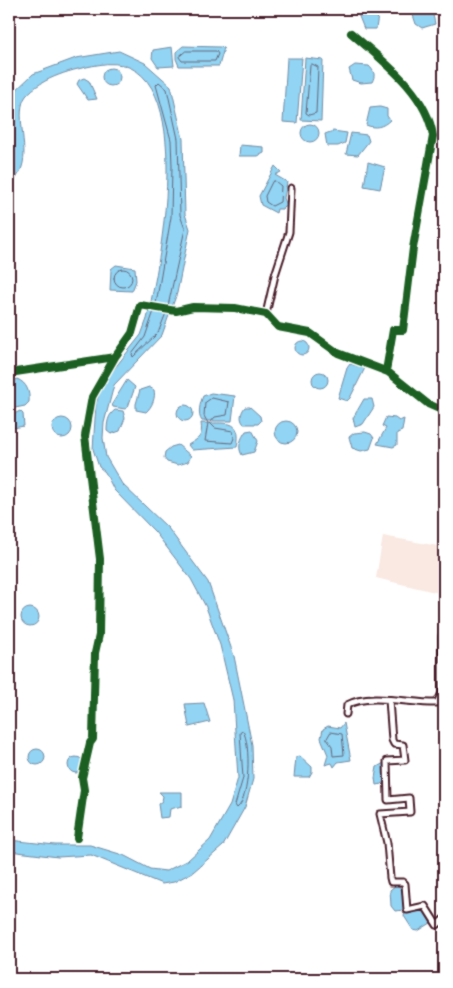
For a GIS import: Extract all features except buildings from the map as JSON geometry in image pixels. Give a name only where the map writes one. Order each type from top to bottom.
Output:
[{"type":"street","points":[[351,33],[375,53],[408,88],[431,120],[433,136],[414,248],[403,330],[392,330],[386,371]]},
{"type":"street","points":[[266,314],[275,274],[289,232],[291,188]]},
{"type":"street","points":[[77,838],[84,790],[82,778],[90,743],[93,739],[95,652],[100,635],[99,605],[101,592],[100,559],[85,436],[92,397],[115,357],[132,333],[140,305],[176,311],[193,307],[235,308],[266,314],[278,327],[310,333],[338,354],[386,371],[428,404],[444,411]]},
{"type":"street","points":[[9,373],[115,357]]},
{"type":"street","points":[[346,714],[347,705],[352,702],[388,700],[437,703],[443,690],[442,637],[444,619]]},
{"type":"street","points":[[388,700],[392,740],[394,744],[403,745],[405,760],[387,761],[388,800],[409,798],[410,812],[380,814],[388,843],[391,882],[403,882],[405,884],[407,910],[425,906],[436,925],[444,919]]},
{"type":"shaded area","points":[[383,536],[444,547],[443,594],[376,578]]},
{"type":"water","points":[[356,9],[379,9],[376,29],[364,29]]},
{"type":"water","points":[[411,9],[432,10],[435,24],[422,28],[416,24]]},
{"type":"water","points":[[183,46],[224,48],[219,66],[179,66],[176,52]]},
{"type":"water","points":[[172,47],[174,66],[158,67],[152,58],[153,50]]},
{"type":"water","points":[[119,51],[145,63],[171,86],[183,139],[185,214],[190,229],[177,293],[162,335],[114,385],[104,423],[103,438],[106,457],[122,484],[168,528],[208,582],[234,656],[252,745],[253,779],[245,807],[223,846],[193,872],[174,882],[162,884],[91,855],[58,857],[9,851],[9,840],[55,845],[90,845],[123,855],[150,869],[166,871],[188,860],[210,840],[230,805],[238,778],[233,700],[220,645],[206,607],[191,579],[155,532],[114,490],[105,472],[99,467],[93,449],[96,404],[102,384],[141,335],[147,319],[160,254],[167,164],[163,122],[152,88],[130,68],[97,65],[59,75],[33,89],[26,96],[21,111],[24,159],[21,170],[9,189],[9,167],[14,140],[9,113],[12,94],[33,74],[76,58]]},
{"type":"water","points":[[287,58],[302,58],[297,123],[283,122]]},
{"type":"water","points":[[305,58],[323,60],[321,121],[301,120]]},
{"type":"water","points":[[355,65],[369,66],[374,73],[372,82],[361,83],[352,80],[349,69]]},
{"type":"water","points":[[111,68],[117,71],[120,77],[117,83],[111,86],[105,83],[102,77],[105,71]]},
{"type":"water","points":[[84,78],[89,81],[97,99],[88,100],[77,84],[79,80]]},
{"type":"water","points":[[380,107],[387,109],[387,116],[390,120],[379,127],[366,125],[370,108]]},
{"type":"water","points":[[310,124],[318,129],[319,133],[314,141],[310,142],[302,137],[301,133],[306,125]]},
{"type":"water","points":[[333,131],[347,133],[345,143],[338,146],[327,146],[325,134]]},
{"type":"water","points":[[351,133],[367,135],[369,141],[358,155],[346,154]]},
{"type":"water","points":[[240,145],[264,147],[264,153],[258,156],[239,156]]},
{"type":"water","points":[[368,162],[385,167],[380,189],[364,186]]},
{"type":"water","points":[[275,166],[281,172],[275,175],[287,182],[284,198],[287,206],[277,209],[276,213],[261,205],[259,196]]},
{"type":"water","points":[[116,265],[135,268],[136,281],[132,291],[110,290],[111,269]]},
{"type":"water","points":[[299,341],[305,341],[309,348],[305,355],[299,355],[295,351],[295,345]]},
{"type":"water","points":[[350,364],[365,368],[347,401],[338,398]]},
{"type":"water","points":[[320,372],[326,374],[328,380],[326,386],[320,388],[314,386],[312,380],[314,374]]},
{"type":"water","points":[[17,379],[27,388],[29,402],[25,406],[15,408],[10,403],[9,387]]},
{"type":"water","points":[[127,380],[135,387],[128,407],[125,409],[113,407],[112,404]]},
{"type":"water","points":[[149,387],[154,390],[152,405],[146,412],[136,410],[140,390]]},
{"type":"water","points":[[211,393],[235,396],[232,421],[202,421],[199,412],[200,405],[203,396]]},
{"type":"water","points":[[364,399],[372,399],[374,407],[363,424],[355,427],[353,418]]},
{"type":"water","points":[[182,405],[188,405],[193,410],[191,419],[182,421],[177,416],[177,410]]},
{"type":"water","points":[[245,407],[250,407],[260,416],[261,421],[258,424],[244,424],[242,422],[242,411]]},
{"type":"water","points":[[115,410],[123,411],[125,418],[120,431],[111,434],[107,431],[108,422],[109,417]]},
{"type":"water","points":[[20,411],[23,414],[24,426],[13,428],[12,415]]},
{"type":"water","points":[[386,417],[395,418],[399,421],[404,419],[402,431],[397,433],[397,445],[393,447],[377,444],[386,428],[382,426]]},
{"type":"water","points":[[62,418],[69,421],[72,428],[69,435],[62,438],[55,435],[52,428],[55,421]]},
{"type":"water","points":[[286,421],[294,424],[297,432],[294,440],[286,443],[278,440],[275,432],[278,424]]},
{"type":"water","points":[[201,423],[224,423],[234,426],[238,437],[237,447],[192,450],[188,445],[201,434]]},
{"type":"water","points":[[252,430],[258,441],[254,452],[242,455],[240,449],[241,440],[246,431]]},
{"type":"water","points":[[365,432],[371,434],[374,438],[370,449],[361,451],[352,448],[349,437],[354,433]]},
{"type":"water","points":[[178,445],[191,456],[188,462],[178,465],[167,462],[164,458],[165,452],[171,447]]},
{"type":"water","points":[[30,608],[36,611],[39,617],[36,623],[30,626],[24,623],[21,617],[24,611]]},
{"type":"water","points":[[204,703],[210,722],[189,727],[185,704]]},
{"type":"water","points":[[344,723],[351,760],[338,762],[334,767],[332,763],[325,765],[328,755],[321,738],[323,729],[328,726],[340,728]]},
{"type":"water","points":[[37,749],[43,751],[45,757],[43,763],[37,765],[31,763],[29,757],[31,751]]},
{"type":"water","points":[[300,756],[312,767],[309,777],[294,777],[296,757]]},
{"type":"water","points":[[76,757],[82,759],[84,765],[82,771],[76,773],[70,771],[68,765],[70,759]]},
{"type":"water","points":[[384,763],[386,777],[382,784],[376,785],[377,767]]},
{"type":"water","points":[[159,792],[182,792],[182,806],[170,809],[169,817],[160,818],[158,804],[162,801],[163,796]]},
{"type":"water","points":[[396,885],[400,887],[404,895],[404,910],[395,911],[391,906],[390,890]]},
{"type":"water","points":[[424,908],[431,923],[418,931],[413,930],[404,916],[405,913]]},
{"type":"cycle path","points":[[351,33],[389,66],[413,92],[429,120],[433,136],[413,248],[403,330],[393,330],[386,371]]},
{"type":"cycle path","points":[[9,373],[115,357],[132,333],[140,305],[176,311],[193,307],[235,308],[266,314],[278,327],[310,333],[338,353],[388,372],[428,404],[444,411]]},
{"type":"cycle path","points":[[77,838],[84,790],[82,778],[90,743],[93,739],[95,653],[99,635],[100,559],[85,436],[92,397],[115,357]]}]
